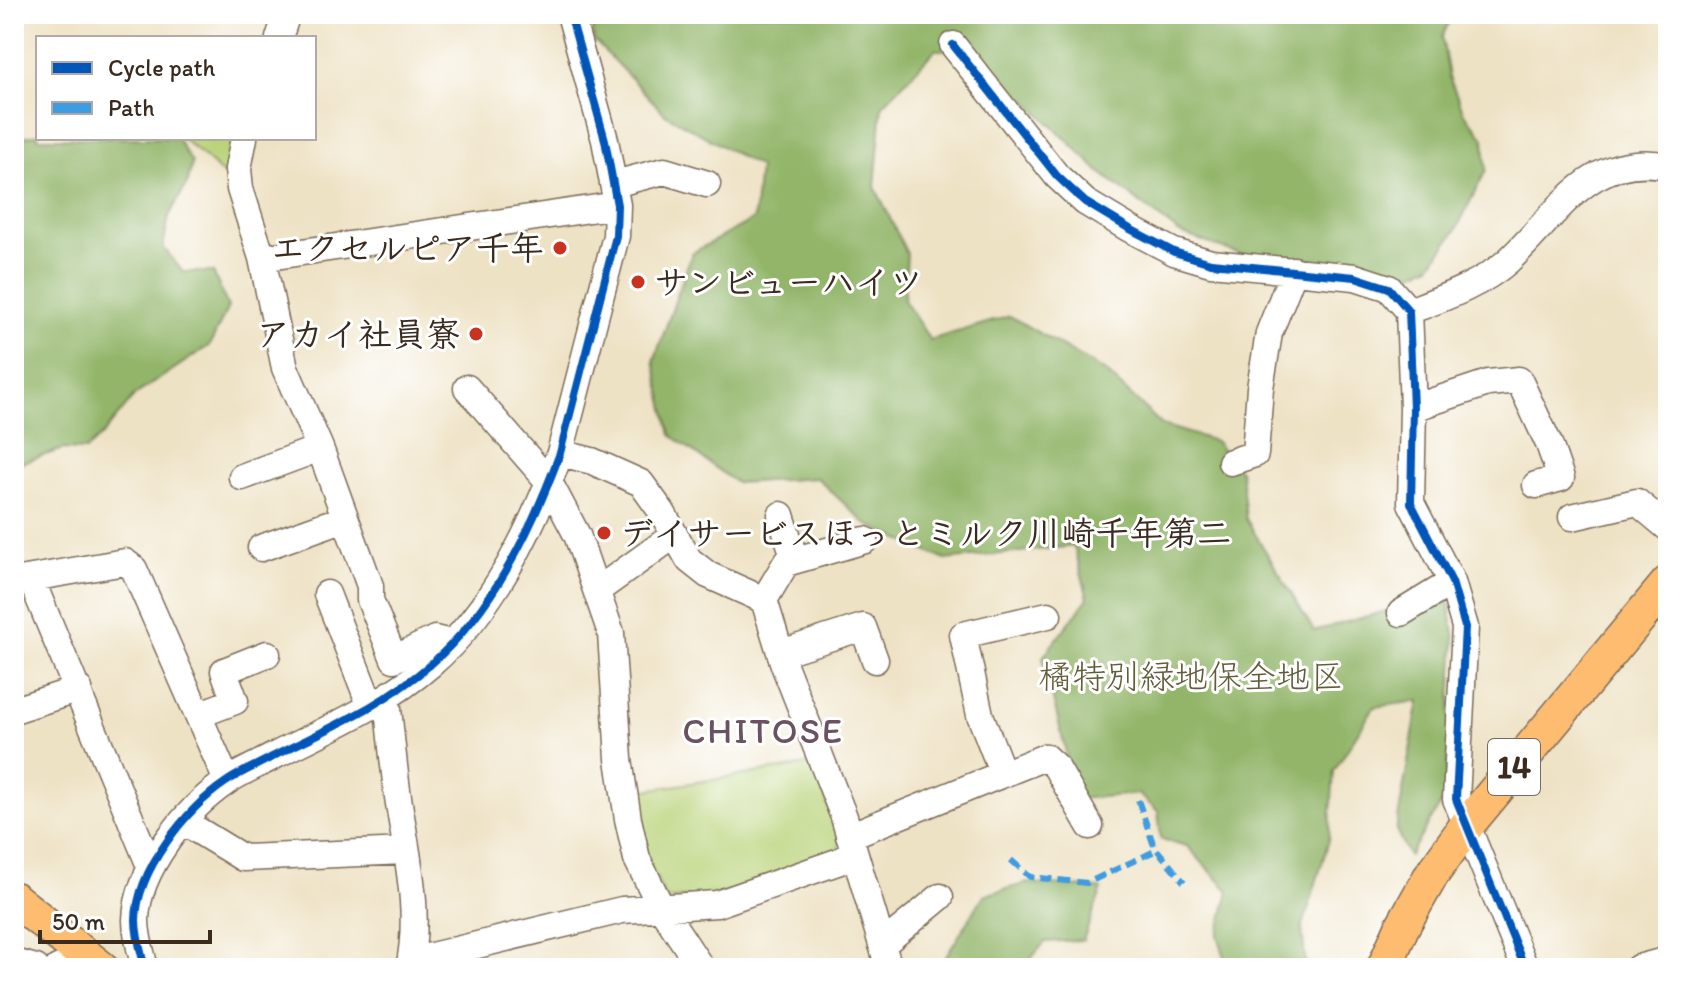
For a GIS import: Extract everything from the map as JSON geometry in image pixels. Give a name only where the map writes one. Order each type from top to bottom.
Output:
[{"type":"main road","name":"14","points":[[1384,968],[1402,927],[1432,874],[1467,825],[1668,583]]},
{"type":"main road","points":[[14,899],[82,964]]},
{"type":"street","points":[[280,36],[287,14]]},
{"type":"street","points":[[145,968],[136,919],[150,866],[184,822],[200,803],[227,781],[379,703],[435,661],[478,612],[510,564],[549,482],[560,453],[616,236],[616,195],[605,140],[570,14]]},
{"type":"street","points":[[953,45],[1036,153],[1085,202],[1174,252],[1211,263],[1355,277],[1389,288],[1409,311],[1413,408],[1411,503],[1452,582],[1465,627],[1456,799],[1525,968]]},
{"type":"street","points":[[244,140],[238,169],[240,189],[262,258],[285,368],[320,448],[370,586],[370,600],[394,659],[435,639],[451,643]]},
{"type":"street","points":[[1409,311],[1451,295],[1506,262],[1579,186],[1603,172],[1633,163],[1668,166]]},
{"type":"street","points":[[262,258],[616,195],[664,171],[707,184]]},
{"type":"street","points":[[1231,462],[1255,454],[1260,388],[1269,333],[1294,270]]},
{"type":"street","points":[[1413,408],[1488,383],[1519,380],[1561,478],[1536,485]]},
{"type":"street","points":[[467,388],[549,482],[577,535],[611,633],[619,759],[637,859],[661,907],[701,968]]},
{"type":"street","points":[[242,477],[320,448]]},
{"type":"street","points":[[560,453],[592,461],[641,483],[662,512],[689,560],[708,575],[764,600],[852,844],[885,956]]},
{"type":"street","points":[[1572,517],[1637,502],[1668,528]]},
{"type":"street","points":[[781,515],[795,560]]},
{"type":"street","points":[[261,548],[345,518]]},
{"type":"street","points":[[598,590],[673,536]]},
{"type":"street","points":[[764,600],[786,563],[865,540]]},
{"type":"street","points":[[150,866],[79,689],[23,580],[125,562],[134,569],[227,781]]},
{"type":"street","points":[[1401,613],[1452,582]]},
{"type":"street","points":[[327,594],[379,703],[406,851],[415,927],[410,964],[470,958],[622,910],[717,904],[840,861],[852,844],[1045,757],[1056,767],[1090,826]]},
{"type":"street","points":[[1003,774],[980,715],[963,635],[1031,613]]},
{"type":"street","points":[[781,653],[863,627],[875,660]]},
{"type":"street","points":[[198,715],[235,701],[224,671],[252,652]]},
{"type":"street","points":[[14,710],[79,689]]},
{"type":"street","points":[[184,822],[243,858],[406,851]]},
{"type":"street","points":[[885,956],[940,897]]},
{"type":"street","points":[[1638,968],[1668,960]]},
{"type":"street","points":[[14,962],[36,968]]},
{"type":"green space","name":"橘特別緑地保全地区","points":[[589,14],[1453,14],[1442,37],[1449,77],[1464,113],[1484,138],[1486,170],[1456,230],[1431,265],[1394,282],[1242,255],[1180,233],[1101,173],[974,50],[935,50],[882,106],[875,187],[907,254],[904,300],[930,340],[1010,316],[1106,372],[1162,425],[1215,441],[1241,472],[1246,519],[1314,631],[1447,594],[1455,639],[1445,797],[1409,856],[1396,830],[1419,701],[1374,707],[1334,771],[1329,840],[1302,929],[1306,968],[1233,968],[1227,964],[1218,935],[1229,891],[1187,846],[1161,839],[1158,811],[1138,794],[1077,799],[1043,657],[1088,598],[1074,546],[945,560],[866,524],[817,478],[736,483],[671,435],[654,361],[692,253],[754,219],[759,167],[665,114],[594,40]]},
{"type":"green space","points":[[36,134],[36,140],[178,140],[192,163],[188,182],[169,216],[163,247],[183,272],[213,272],[228,307],[210,345],[135,395],[86,450],[64,449],[14,465],[14,139]]},
{"type":"green space","points":[[184,140],[235,140],[225,176]]},
{"type":"green space","points":[[813,764],[841,843],[835,853],[714,897],[666,899],[646,857],[633,792]]},
{"type":"green space","points":[[1028,883],[1102,889],[1083,940],[1045,942],[1023,968],[939,968],[984,895]]},
{"type":"marked path","points":[[1138,800],[1154,846],[1184,882]]},
{"type":"marked path","points":[[1011,860],[1030,877],[1087,883],[1157,850]]},
{"type":"cycle path","points":[[145,968],[136,926],[139,901],[154,861],[180,824],[231,778],[375,704],[431,664],[453,643],[492,594],[537,510],[560,453],[616,236],[617,205],[605,140],[570,14]]},
{"type":"cycle path","points":[[953,45],[1057,176],[1085,202],[1130,229],[1174,252],[1211,263],[1355,277],[1389,288],[1409,311],[1413,408],[1411,503],[1452,582],[1465,627],[1456,799],[1525,968]]},
{"type":"place","name":"エクセルピア千年","points":[[560,248]]},
{"type":"place","name":"サンビューハイツ","points":[[638,282]]},
{"type":"place","name":"アカイ社員寮","points":[[476,334]]},
{"type":"place","name":"デイサービスほっとミルク川崎千年第二","points":[[604,533]]},
{"type":"district","name":"CHITOSE","points":[[763,730]]}]
